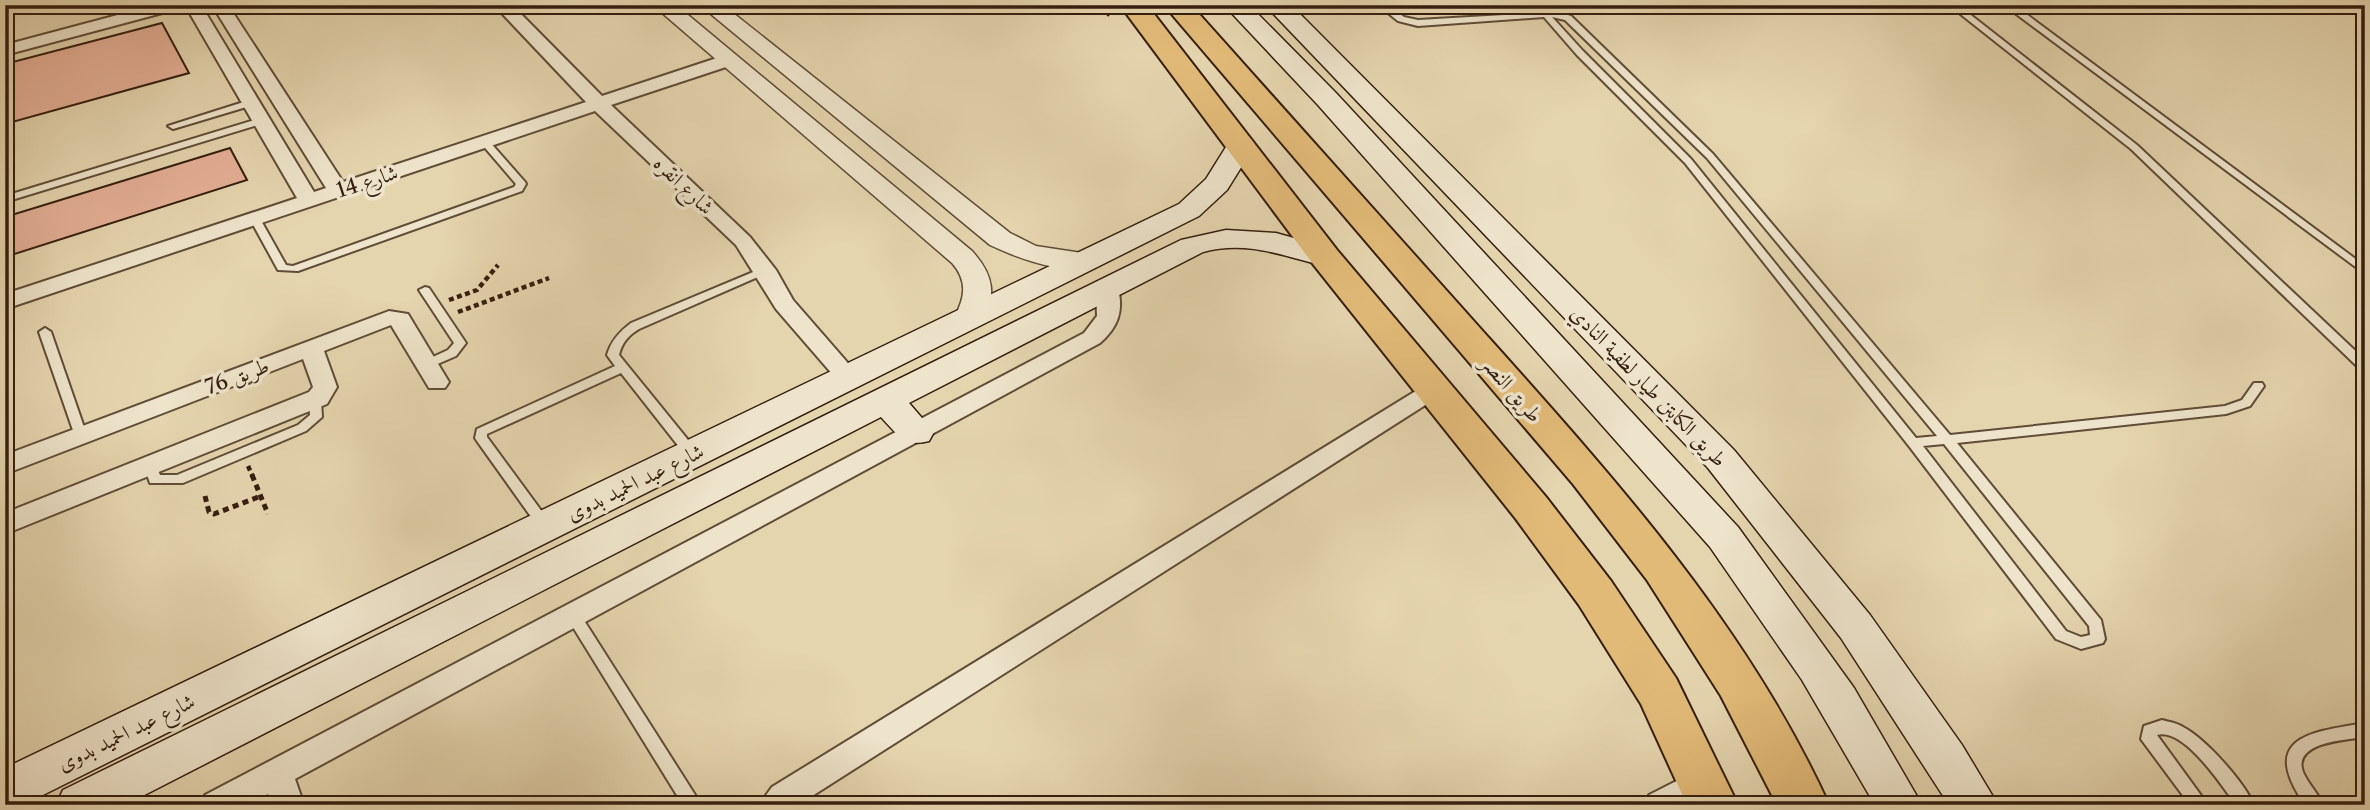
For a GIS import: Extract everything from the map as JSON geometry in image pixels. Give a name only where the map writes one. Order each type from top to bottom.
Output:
[{"type":"main road","name":"طريق النصر","points":[[1177,5],[1587,474],[1662,568],[1738,682],[1804,805]]},
{"type":"main road","name":"طريق الكابتن طيار لطفية النادي","points":[[1236,5],[1327,99],[1724,537],[1782,612],[1835,693],[1899,805]]},
{"type":"main road","name":"طريق الكابتن طيار لطفية النادي","points":[[1277,5],[1721,459],[1786,533],[1852,618],[1923,719],[1975,805]]},
{"type":"main road","points":[[1130,8],[1241,145],[1325,257],[1595,593],[1659,692],[1708,793]]},
{"type":"main road","name":"شارع عبد الحميد بدوى","points":[[79,805],[885,400],[1096,275],[1189,210],[1217,184],[1241,145]]},
{"type":"main road","points":[[1189,210],[1216,215],[1227,225],[1228,237]]},
{"type":"main road","name":"شارع عبد الحميد بدوى","points":[[5,791],[969,318],[1096,275],[1228,237],[1273,240],[1325,257]]},
{"type":"main road","points":[[885,400],[916,432]]},
{"type":"street","points":[[5,40],[140,5]]},
{"type":"street","points":[[5,50],[174,5]]},
{"type":"street","points":[[192,5],[305,195]]},
{"type":"street","points":[[220,5],[335,185]]},
{"type":"street","name":"شارع انقره","points":[[502,5],[594,99],[743,241],[765,270],[784,304],[848,377]]},
{"type":"street","points":[[663,5],[972,267],[980,291],[969,318]]},
{"type":"street","points":[[226,803],[277,773],[1092,338],[1109,318],[1111,301],[1096,275],[1000,239],[710,5]]},
{"type":"street","name":"شارع 14","points":[[5,285],[305,195],[723,56]]},
{"type":"street","name":"شارع 14","points":[[335,185],[485,142],[594,99]]},
{"type":"street","name":"شارع 14","points":[[5,302],[255,219],[305,195]]},
{"type":"street","points":[[972,267],[997,261],[1013,246]]},
{"type":"street","name":"طريق 76","points":[[5,465],[389,317],[398,317],[431,373]]},
{"type":"street","points":[[5,524],[314,400],[325,390],[311,348]]},
{"type":"street","points":[[775,805],[783,797],[1432,389]]},
{"type":"street","points":[[277,773],[288,805]]},
{"type":"street","points":[[1661,805],[1708,793]]},
{"type":"lane","points":[[1382,5],[1401,19],[1418,23],[1546,15],[1562,15],[1568,18],[1710,156],[1947,439],[2096,624],[2098,639],[2081,643],[2061,635],[1913,443],[1688,161],[1657,127],[1584,60],[1546,15]]},
{"type":"lane","points":[[1416,5],[1433,8],[1482,5]]},
{"type":"lane","points":[[1954,5],[2134,147],[2365,367]]},
{"type":"lane","points":[[2008,5],[2365,271]]},
{"type":"lane","points":[[173,126],[250,103]]},
{"type":"lane","points":[[5,199],[261,121]]},
{"type":"lane","points":[[255,219],[282,268],[295,269],[518,189],[521,184],[485,142]]},
{"type":"lane","points":[[692,454],[613,355],[614,348],[628,330],[765,270]]},
{"type":"lane","points":[[425,290],[458,340],[459,346],[431,373]]},
{"type":"lane","points":[[45,332],[81,436]]},
{"type":"lane","points":[[545,526],[481,438],[481,432],[623,367]]},
{"type":"lane","points":[[1913,443],[2226,410],[2246,403],[2258,386]]},
{"type":"lane","points":[[150,466],[155,480],[169,482],[242,453],[311,422],[318,411],[314,400]]},
{"type":"lane","points":[[573,615],[691,803]]},
{"type":"lane","points":[[2200,805],[2149,739],[2149,731],[2156,726],[2168,726],[2193,741],[2246,805]]},
{"type":"lane","points":[[2315,805],[2296,776],[2294,762],[2297,750],[2305,742],[2318,737],[2365,730]]},
{"type":"path","points":[[435,304],[477,290],[498,265]]},
{"type":"path","points":[[443,318],[549,278]]},
{"type":"path","points":[[242,453],[268,514]]},
{"type":"path","points":[[205,496],[209,512],[214,514],[261,496]]},
{"type":"building","points":[[162,23],[189,73],[5,124],[5,64]]},
{"type":"building","points":[[230,148],[247,180],[5,257],[5,217]]}]
